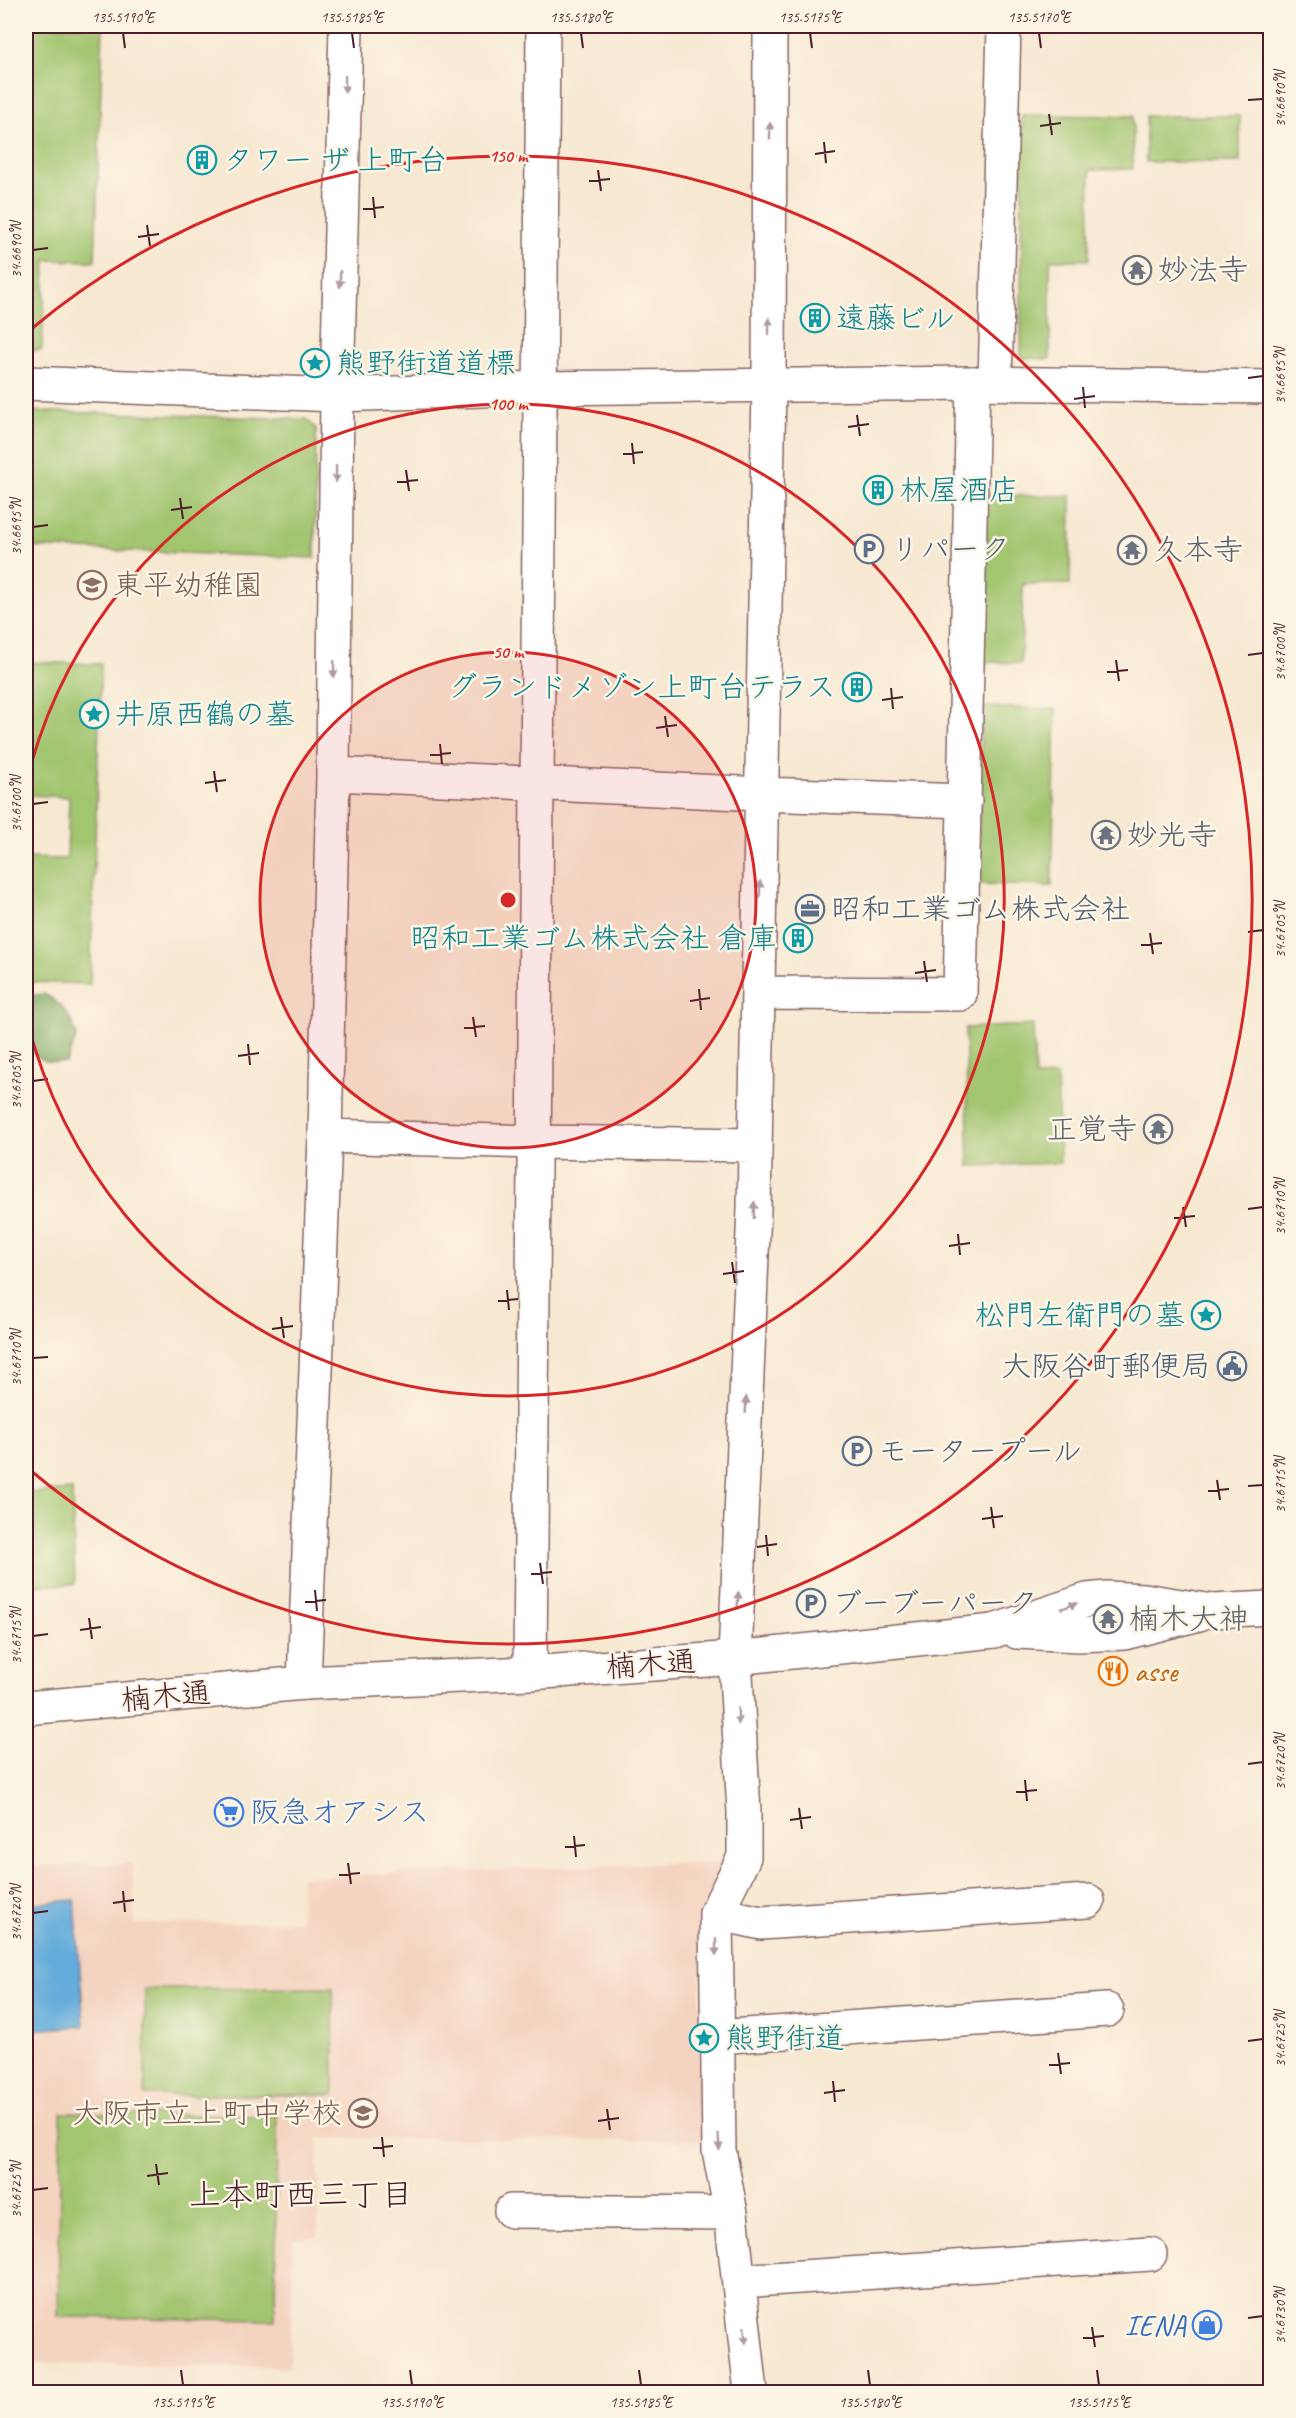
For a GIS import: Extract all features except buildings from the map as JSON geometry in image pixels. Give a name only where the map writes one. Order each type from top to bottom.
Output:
[{"type":"street","points":[[304,1683],[325,1136],[333,774],[337,395],[346,26]]},
{"type":"street","points":[[530,1673],[543,26]]},
{"type":"street","points":[[751,2392],[731,2213],[720,2150],[716,2037],[716,1913],[744,1857],[744,1812],[735,1658],[755,1145],[769,385],[770,26]]},
{"type":"street","points":[[758,993],[960,994],[965,801],[984,383],[1004,26]]},
{"type":"street","points":[[26,383],[337,395],[541,388],[984,383],[1270,387]]},
{"type":"street","points":[[333,774],[965,801]]},
{"type":"street","points":[[325,1136],[755,1145]]},
{"type":"street","name":"楠木通","points":[[26,1708],[304,1683],[530,1673],[735,1658],[994,1631],[1087,1600],[1107,1598],[1144,1600],[1212,1611],[1270,1608]]},
{"type":"street","points":[[716,1913],[761,1923],[1088,1901]]},
{"type":"street","points":[[716,2037],[1107,2010]]},
{"type":"street","points":[[511,2211],[731,2213]]},
{"type":"street","points":[[739,2281],[1150,2254]]},
{"type":"shaded area","name":"大阪市立上町中学校","points":[[729,1861],[701,1913],[699,2088],[704,2141],[318,2138],[318,2238],[293,2239],[289,2367],[26,2363],[26,1867],[132,1863],[135,1924],[300,1922],[301,1877]]},
{"type":"green space","points":[[26,26],[103,26],[95,261],[46,260],[42,350],[26,350]]},
{"type":"green space","points":[[1022,115],[1133,116],[1133,169],[1090,170],[1089,260],[1050,260],[1050,359],[1021,358]]},
{"type":"green space","points":[[1146,116],[1240,116],[1240,162],[1146,162]]},
{"type":"green space","points":[[26,411],[306,419],[316,428],[315,558],[26,547]]},
{"type":"green space","points":[[983,495],[1071,496],[1070,584],[1023,584],[1021,663],[980,662]]},
{"type":"green space","points":[[26,662],[101,664],[90,984],[26,982],[26,858],[67,859],[69,797],[28,795],[30,762],[26,762]]},
{"type":"green space","points":[[982,707],[1056,709],[1052,886],[977,884]]},
{"type":"green space","points":[[44,994],[65,1012],[77,1036],[66,1063],[45,1061],[26,1049],[26,996]]},
{"type":"green space","points":[[1033,1025],[1035,1077],[1057,1076],[1060,1163],[969,1166],[965,1028]]},
{"type":"green space","points":[[72,1490],[75,1584],[26,1586],[26,1493]]},
{"type":"green space","points":[[333,1988],[334,2095],[145,2095],[145,1989]]},
{"type":"green space","points":[[61,2113],[277,2116],[275,2320],[58,2317]]},
{"type":"water","points":[[75,1900],[84,2026],[30,2030],[26,1966],[26,1904]]},
{"type":"place","name":"タワー ザ 上町台","points":[[202,160]]},
{"type":"place","name":"妙法寺","points":[[1137,270]]},
{"type":"place","name":"遠藤ビル","points":[[815,318]]},
{"type":"place","name":"熊野街道道標","points":[[315,363]]},
{"type":"place","name":"林屋酒店","points":[[878,490]]},
{"type":"place","name":"リパーク","points":[[869,549]]},
{"type":"place","name":"久本寺","points":[[1132,550]]},
{"type":"place","name":"東平幼稚園","points":[[92,585]]},
{"type":"place","name":"グランドメゾン上町台テラス","points":[[857,687]]},
{"type":"place","name":"井原西鶴の墓","points":[[94,714]]},
{"type":"place","name":"妙光寺","points":[[1106,835]]},
{"type":"place","name":"昭和工業ゴム株式会社","points":[[810,909]]},
{"type":"place","name":"昭和工業ゴム株式会社 倉庫","points":[[798,938]]},
{"type":"place","name":"正覚寺","points":[[1158,1129]]},
{"type":"place","name":"松門左衛門の墓","points":[[1206,1315]]},
{"type":"place","name":"大阪谷町郵便局","points":[[1232,1366]]},
{"type":"place","name":"モータープール","points":[[857,1451]]},
{"type":"place","name":"ブーブーパーク","points":[[811,1603]]},
{"type":"place","name":"楠木大神","points":[[1108,1619]]},
{"type":"place","name":"asse","points":[[1113,1671]]},
{"type":"place","name":"阪急オアシス","points":[[229,1812]]},
{"type":"place","name":"熊野街道","points":[[704,2038]]},
{"type":"place","name":"大阪市立上町中学校","points":[[363,2113]]},
{"type":"place","name":"IENA","points":[[1207,2325]]},
{"type":"district","name":"上本町西三丁目","points":[[301,2194]]}]
